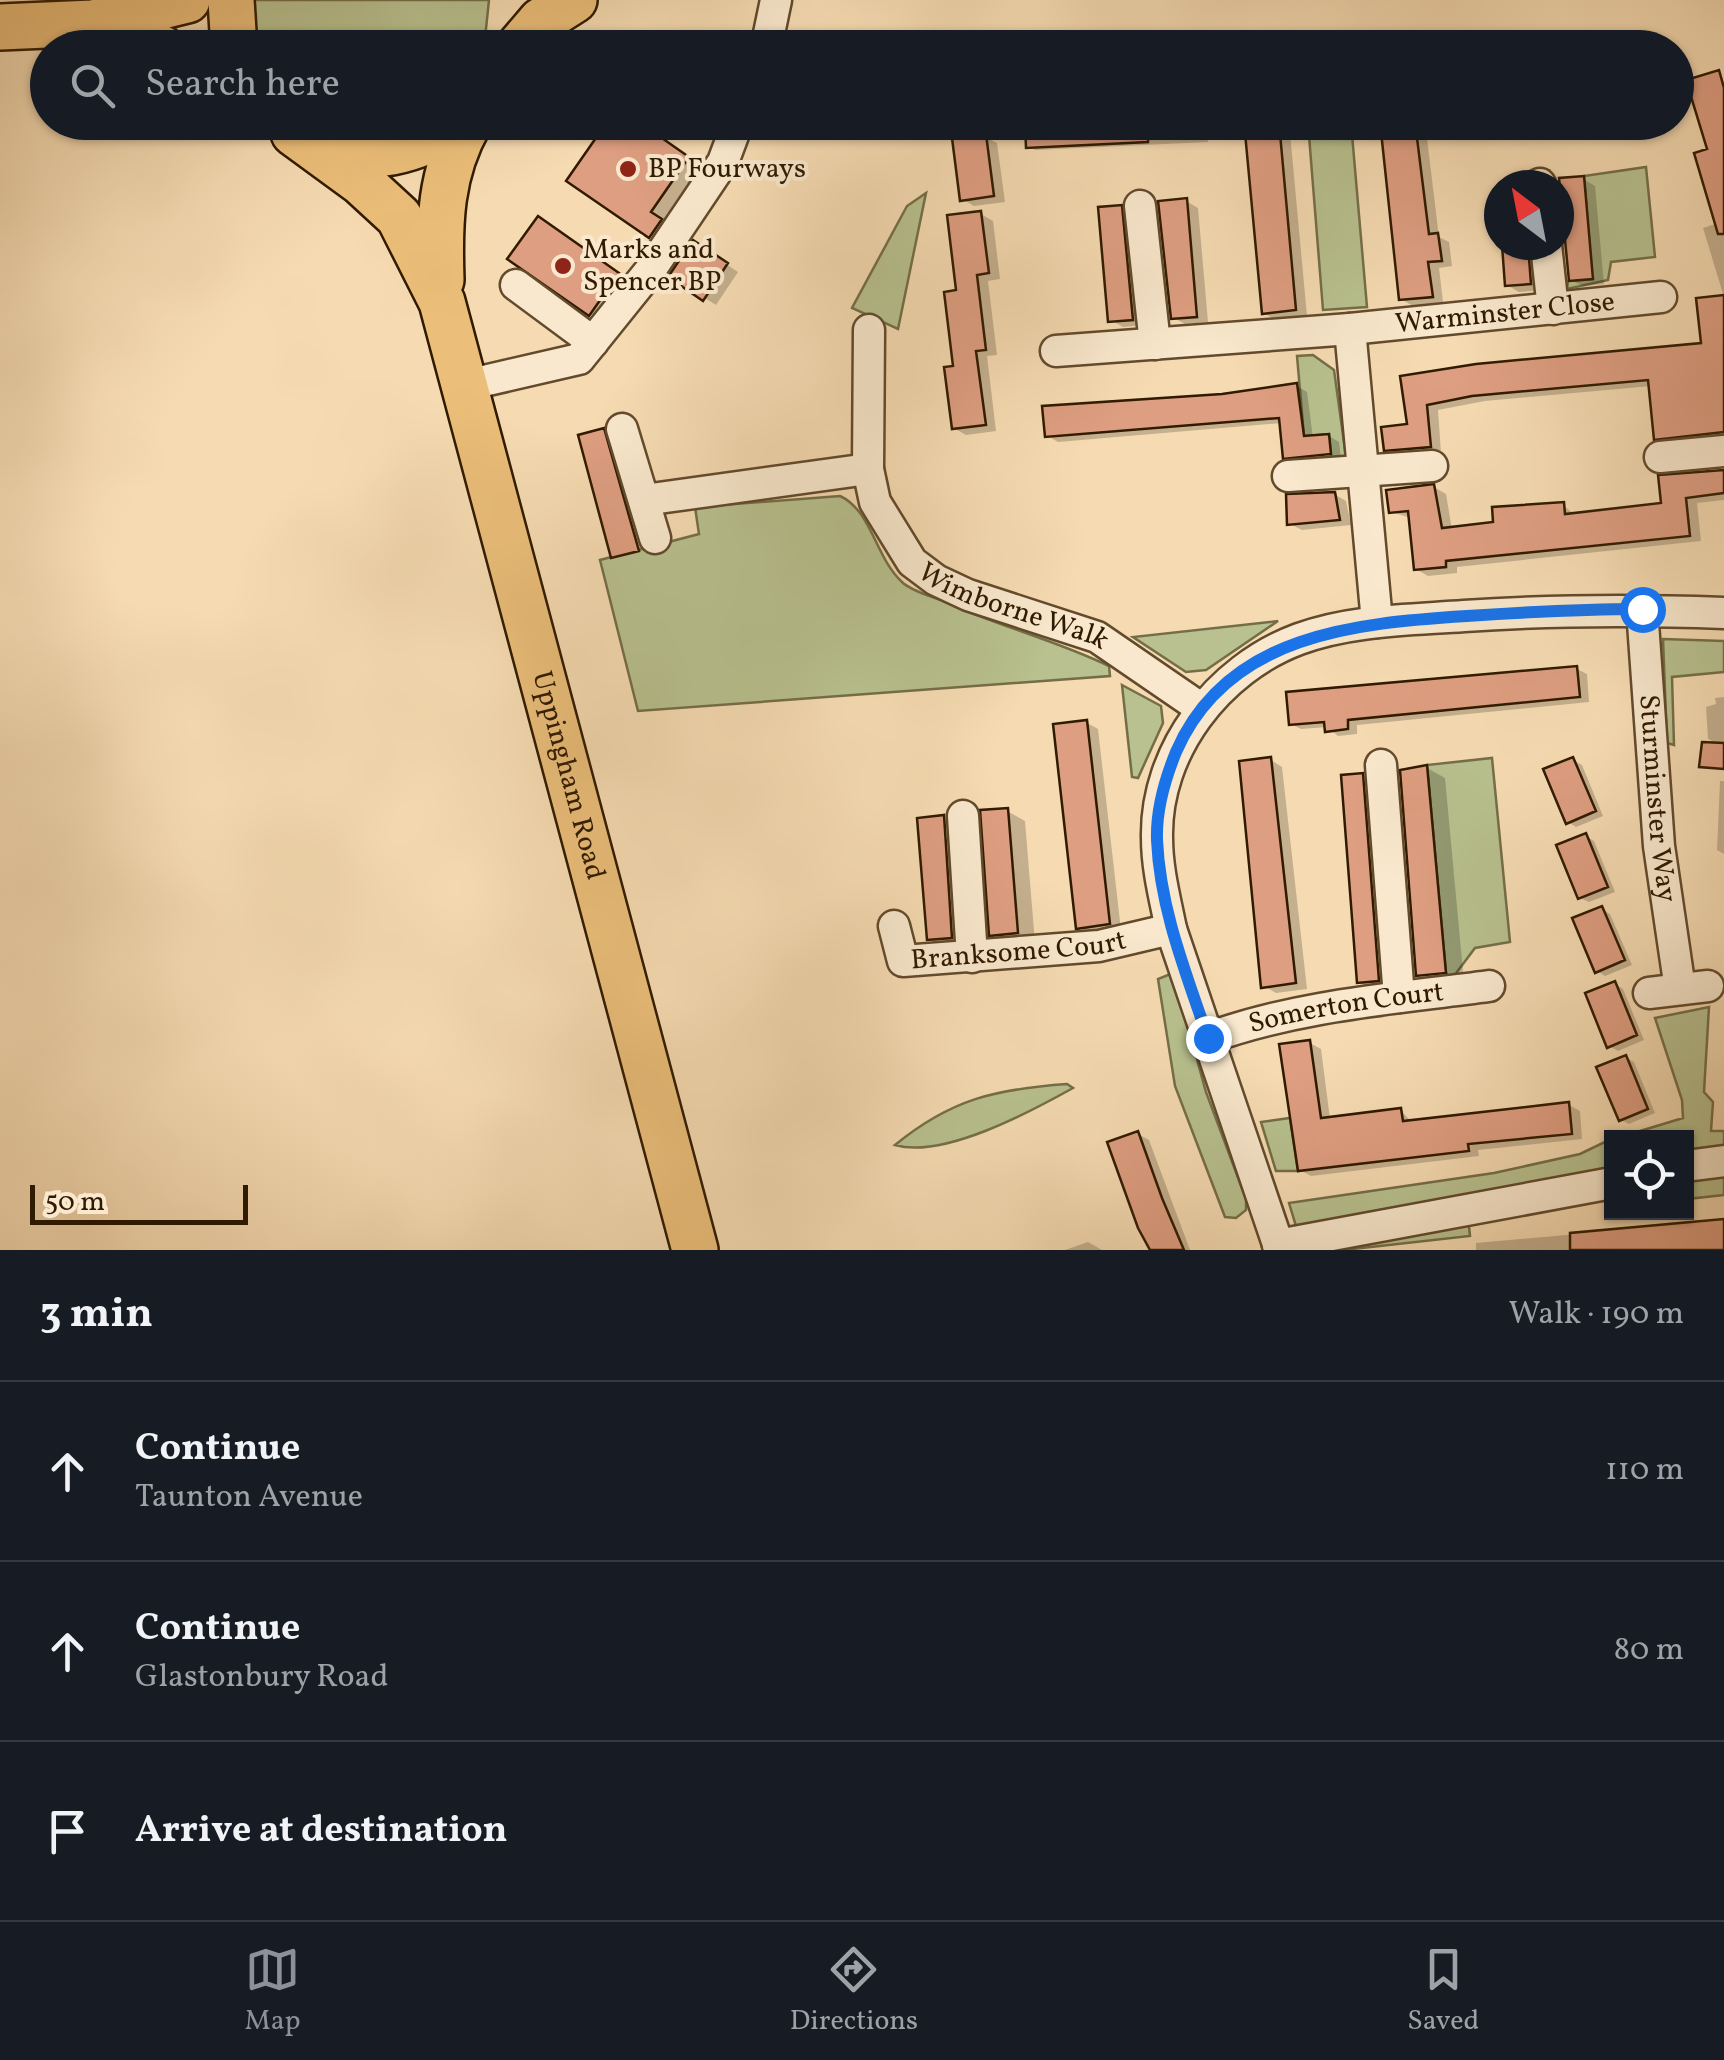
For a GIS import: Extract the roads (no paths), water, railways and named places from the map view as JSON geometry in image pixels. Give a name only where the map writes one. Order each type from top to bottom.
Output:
[{"type":"highway","points":[[0,27],[93,22],[187,0]]},
{"type":"highway","points":[[230,0],[232,30]]},
{"type":"highway","points":[[506,30],[509,0]]},
{"type":"highway","points":[[534,30],[574,0]]},
{"type":"highway","points":[[93,22],[114,30]]},
{"type":"highway","name":"Uppingham Road","points":[[304,140],[400,217],[442,302],[694,1250]]},
{"type":"highway","points":[[313,140],[334,150],[377,155],[420,146],[430,140]]},
{"type":"highway","name":"Uppingham Road","points":[[442,302],[442,194],[460,140]]},
{"type":"street","points":[[770,30],[776,0]]},
{"type":"street","points":[[462,386],[580,360],[649,272],[723,162],[731,140]]},
{"type":"street","points":[[1140,206],[1155,344]]},
{"type":"street","points":[[1548,260],[1553,309]]},
{"type":"street","points":[[516,286],[593,342]]},
{"type":"street","name":"Warminster Close","points":[[1056,351],[1350,328],[1660,297]]},
{"type":"street","points":[[1350,328],[1377,622]]},
{"type":"street","name":"Wimborne Walk","points":[[869,330],[868,470],[874,502],[912,562],[936,580],[1097,637],[1202,709]]},
{"type":"street","points":[[622,429],[655,538]]},
{"type":"street","points":[[1660,458],[1724,451]]},
{"type":"street","points":[[1288,476],[1432,466]]},
{"type":"street","points":[[644,500],[868,470]]},
{"type":"street","points":[[1604,1184],[1279,1247],[1171,929],[1158,856],[1159,809],[1184,734],[1202,709],[1263,656],[1297,640],[1377,622],[1642,609],[1724,614]]},
{"type":"street","name":"Sturminster Way","points":[[1642,609],[1659,846],[1694,987],[1649,992]]},
{"type":"street","points":[[1381,765],[1398,998]]},
{"type":"street","points":[[962,816],[972,957]]},
{"type":"street","name":"Branksome Court","points":[[894,926],[903,961],[1099,946],[1171,929]]},
{"type":"street","name":"Somerton Court","points":[[1208,1038],[1266,1017],[1332,1003],[1488,986]]},
{"type":"street","points":[[1694,1165],[1724,1161]]},
{"type":"place","name":"BP Fourways","points":[[628,169]]},
{"type":"place","name":"Marks and Spencer BP","points":[[563,266]]}]
